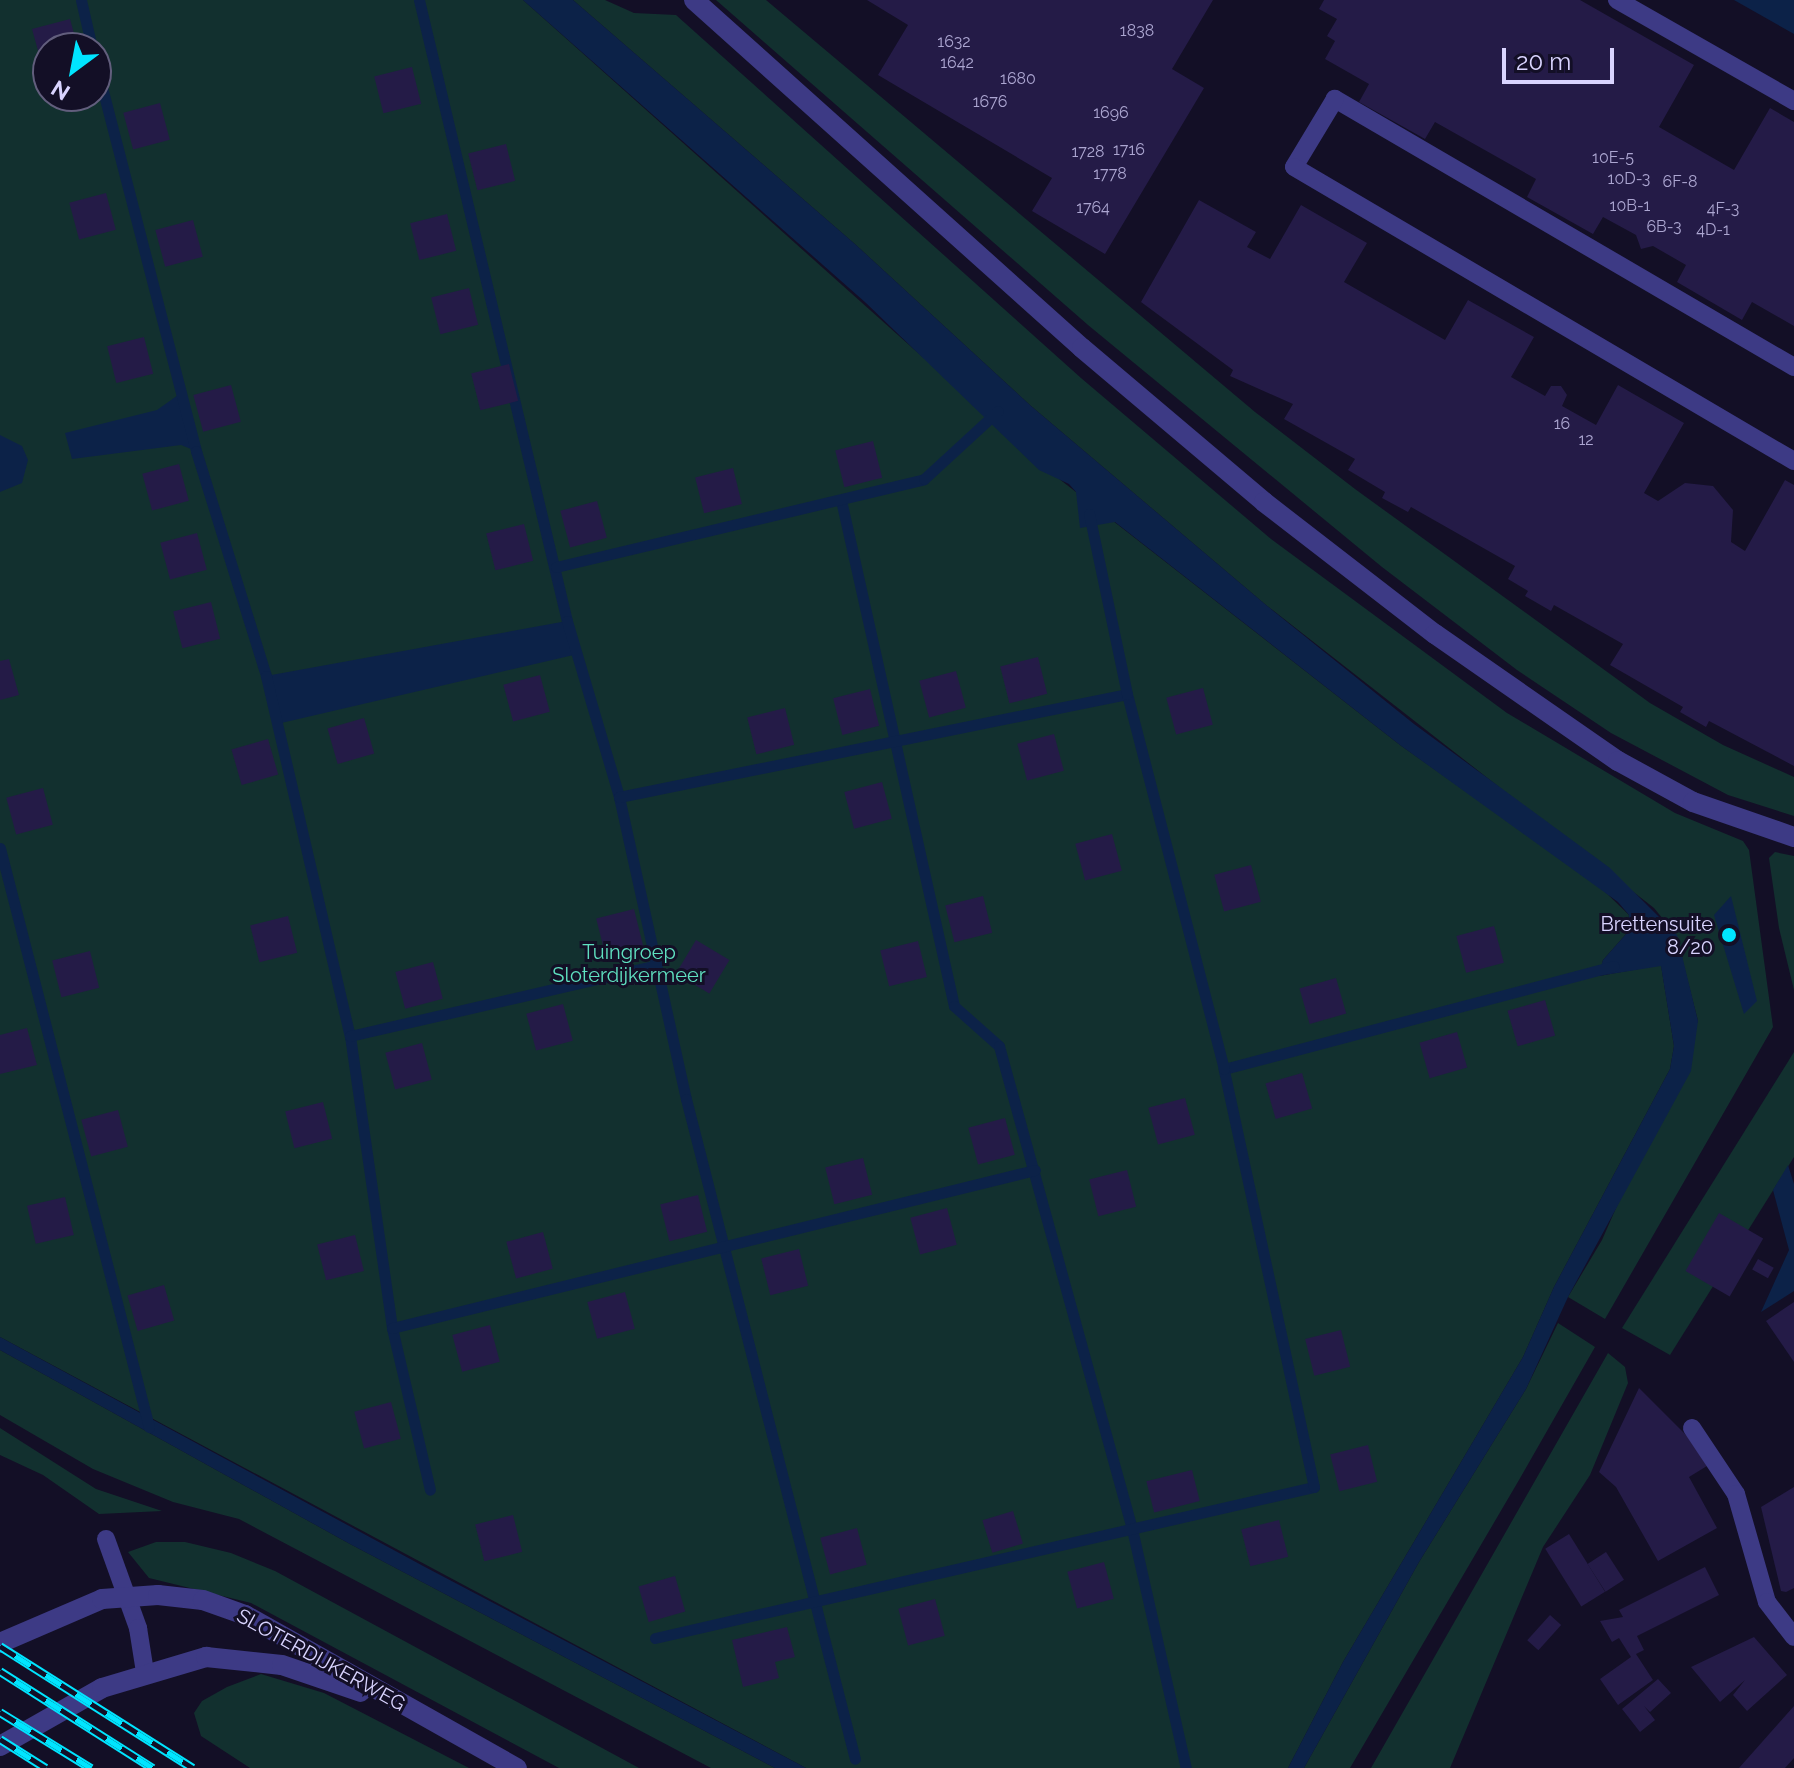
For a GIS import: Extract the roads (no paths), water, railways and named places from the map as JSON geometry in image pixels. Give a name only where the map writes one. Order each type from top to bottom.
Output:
[{"type":"street","points":[[694,0],[1071,338],[1264,502],[1543,712],[1681,795],[1753,827],[1794,837]]},
{"type":"street","name":"SLOTERDIJKERWEG","points":[[0,1643],[76,1608],[128,1596],[203,1600],[245,1615],[517,1768]]},
{"type":"street","name":"SLOTERDIJKERWEG","points":[[0,1746],[102,1688],[145,1672],[206,1657],[244,1658],[306,1672],[413,1711]]},
{"type":"lane","points":[[1617,0],[1794,101]]},
{"type":"lane","points":[[1794,367],[1335,99],[1294,167],[1794,461]]},
{"type":"lane","points":[[1692,1428],[1736,1494],[1767,1602],[1794,1637]]},
{"type":"lane","points":[[106,1539],[128,1596],[145,1672]]},
{"type":"water","points":[[523,0],[573,0],[856,245],[1031,406],[1266,605],[1414,724],[1610,868],[1677,935],[1698,1021],[1691,1071],[1568,1297],[1526,1389],[1419,1562],[1304,1768],[1288,1768],[1343,1662],[1523,1357],[1554,1287],[1670,1069],[1674,1046],[1661,966],[1598,976],[1603,960],[1627,933],[1629,915],[1618,902],[1400,745],[1115,522],[1080,528],[1076,492],[1069,484],[1039,470],[866,303]]},
{"type":"water","points":[[1734,0],[1794,0],[1794,34]]},
{"type":"water","points":[[181,393],[196,451],[181,445],[72,459],[65,433],[157,410]]},
{"type":"water","points":[[0,435],[22,446],[28,460],[22,483],[0,492]]},
{"type":"water","points":[[567,621],[578,654],[277,724],[266,676]]},
{"type":"water","points":[[1731,896],[1757,1001],[1744,1014],[1714,915]]},
{"type":"water","points":[[1788,1165],[1794,1184],[1794,1291],[1761,1312],[1789,1250],[1773,1190]]},
{"type":"water","points":[[0,1337],[425,1567],[806,1768],[775,1768],[350,1544],[0,1350]]},
{"type":"waterway","points":[[81,0],[88,32]]},
{"type":"waterway","points":[[419,0],[567,621],[619,797],[686,1099],[855,1759]]},
{"type":"waterway","points":[[108,112],[196,451],[266,676],[350,1036],[392,1328],[430,1490]]},
{"type":"waterway","points":[[556,567],[924,479],[998,411]]},
{"type":"waterway","points":[[841,500],[954,1006],[999,1046],[1132,1529],[1186,1768]]},
{"type":"waterway","points":[[655,1638],[1314,1487],[1224,1069],[1127,694],[1089,514]]},
{"type":"waterway","points":[[619,797],[1127,694]]},
{"type":"waterway","points":[[0,848],[149,1427]]},
{"type":"waterway","points":[[350,1036],[657,965]]},
{"type":"waterway","points":[[1224,1069],[1614,966]]},
{"type":"waterway","points":[[392,1328],[1035,1170]]},
{"type":"railway","points":[[0,1646],[193,1768]]},
{"type":"railway","points":[[0,1671],[153,1768]]},
{"type":"railway","points":[[0,1712],[91,1768]]},
{"type":"railway","points":[[0,1739],[46,1768]]},
{"type":"place","name":"Brettensuite 8/20","points":[[1729,935]]},
{"type":"park label","name":"Tuingroep Sloterdijkermeer","points":[[629,964]]}]
